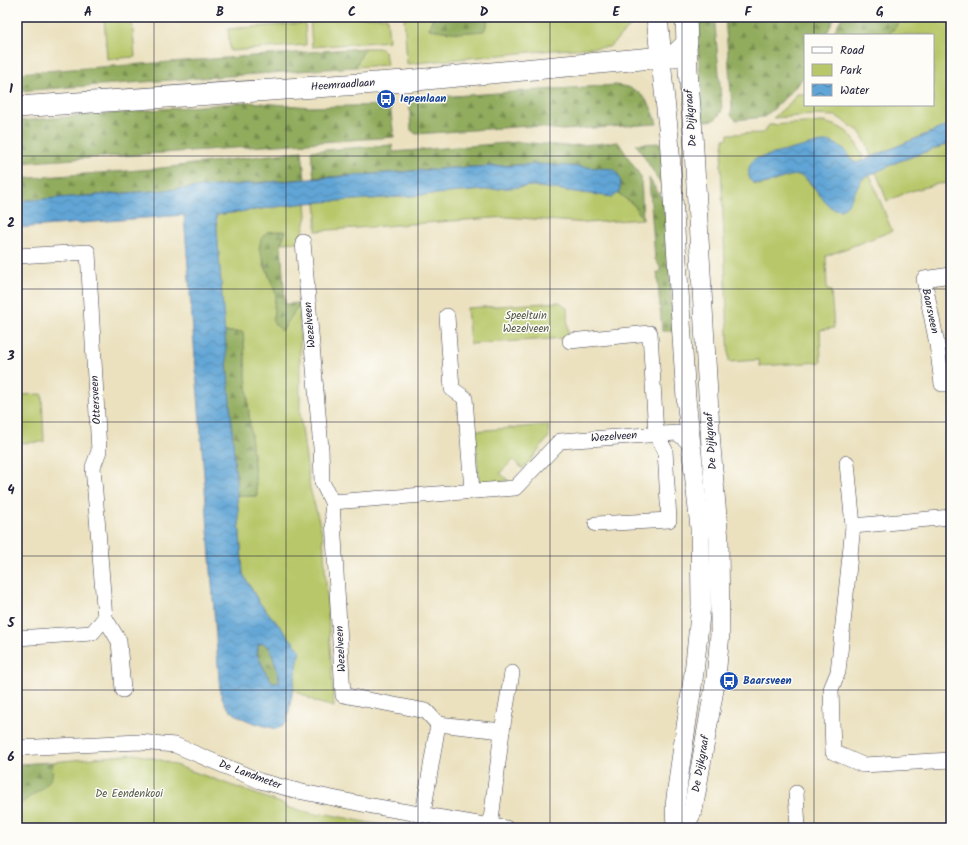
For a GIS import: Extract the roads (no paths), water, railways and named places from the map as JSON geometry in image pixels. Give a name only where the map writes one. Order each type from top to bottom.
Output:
[{"type":"main road","points":[[656,17],[678,56]]},
{"type":"main road","points":[[678,56],[686,17]]},
{"type":"main road","name":"Heemraadlaan","points":[[17,107],[405,81],[678,56]]},
{"type":"street","name":"De Dijkgraaf","points":[[676,828],[675,806],[694,673],[701,605],[700,528],[686,398],[669,137],[663,81],[678,56]]},
{"type":"street","name":"De Dijkgraaf","points":[[678,56],[693,144],[711,447],[719,540],[720,633],[716,678],[693,810],[684,828]]},
{"type":"street","name":"Wezelveen","points":[[303,242],[321,448],[322,482],[332,502],[343,695],[426,711],[438,724]]},
{"type":"street","name":"Ottersveen","points":[[17,256],[88,252],[99,451],[93,467],[105,618],[119,641],[123,690]]},
{"type":"street","name":"Baarsveen","points":[[951,275],[924,279],[937,344],[942,384],[951,384]]},
{"type":"street","points":[[447,316],[452,389],[465,398],[472,491]]},
{"type":"street","points":[[570,341],[650,333],[656,434],[665,450],[669,520],[596,524]]},
{"type":"street","name":"Wezelveen","points":[[332,502],[515,488],[560,441],[677,433],[691,444]]},
{"type":"street","points":[[847,463],[853,526],[838,672],[831,689],[833,752],[863,765],[951,760]]},
{"type":"street","points":[[853,526],[951,518]]},
{"type":"street","points":[[17,638],[92,633],[105,618]]},
{"type":"street","points":[[490,827],[502,731],[512,673]]},
{"type":"street","points":[[423,814],[438,724],[502,731]]},
{"type":"street","name":"De Landmeter","points":[[17,748],[139,742],[175,745],[260,781],[298,792],[490,827],[506,828]]},
{"type":"street","points":[[796,793],[798,828]]},
{"type":"water","points":[[951,124],[951,143],[897,162],[862,179],[848,204],[841,210],[828,205],[810,182],[802,176],[789,176],[764,184],[757,184],[752,182],[749,176],[749,167],[754,159],[821,142],[832,142],[844,149],[855,163]]},
{"type":"water","points":[[539,164],[613,169],[619,176],[620,190],[613,197],[532,186],[306,203],[216,215],[243,574],[259,602],[300,650],[287,722],[277,729],[244,719],[232,712],[227,707],[220,692],[184,215],[17,228],[17,201],[453,168]],"holes":[[[263,643],[270,648],[280,681],[273,683],[266,673],[257,654],[258,645]]]},
{"type":"place","name":"Iepenlaan","points":[[386,99]]},
{"type":"place","name":"Baarsveen","points":[[729,681]]},
{"type":"park label","name":"Speeltuin Wezelveen","points":[[526,322]]},
{"type":"park label","name":"De Eendenkooi","points":[[129,794]]}]
